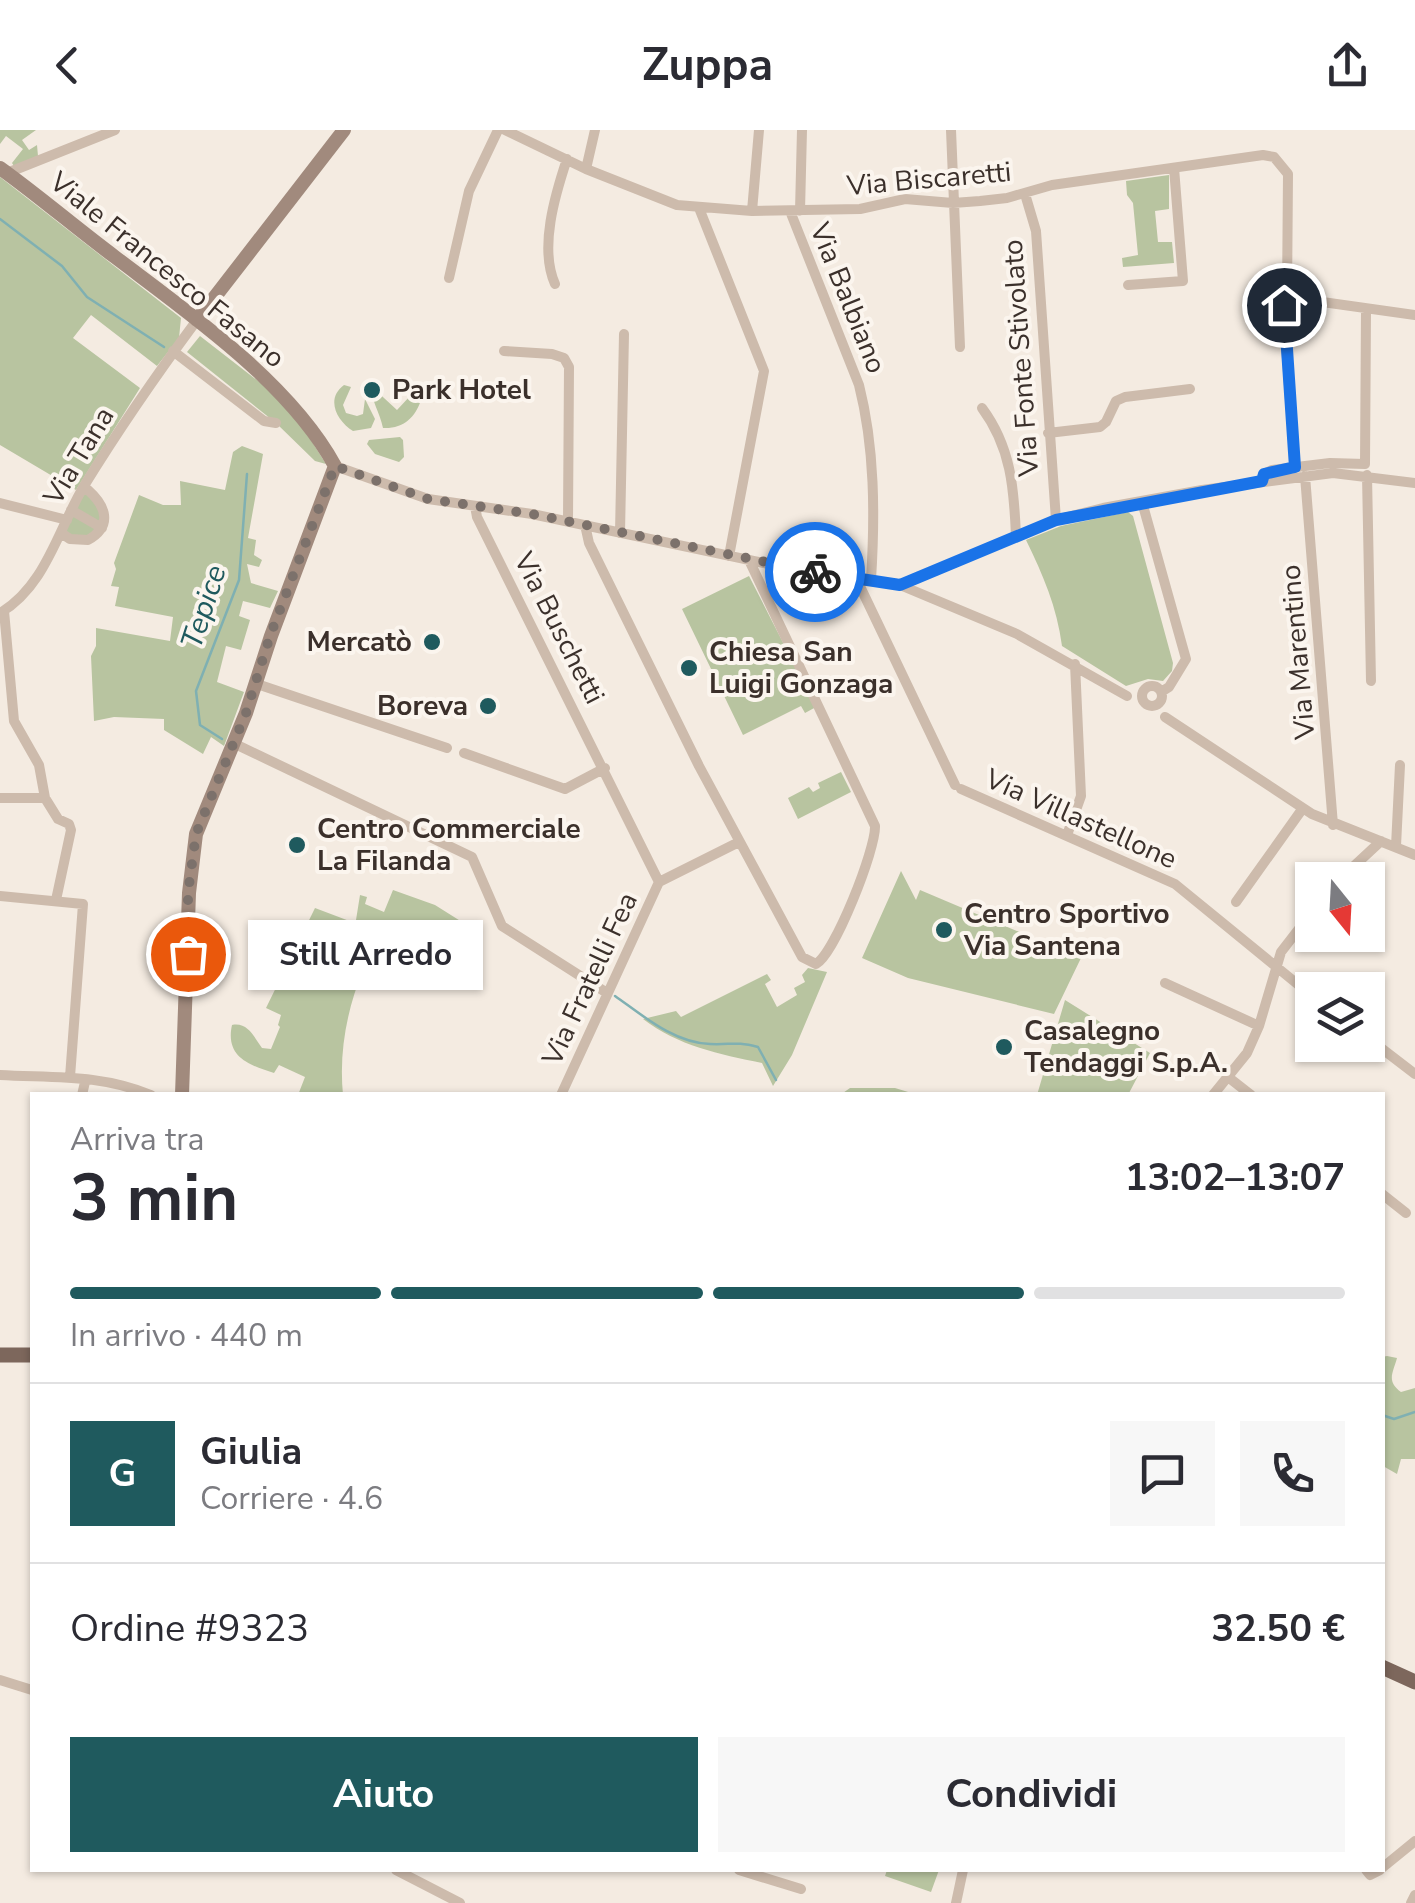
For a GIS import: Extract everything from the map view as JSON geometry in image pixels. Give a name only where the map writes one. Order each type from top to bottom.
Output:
[{"type":"main road","points":[[0,1355],[30,1355]]},
{"type":"main road","points":[[1385,1668],[1415,1682]]},
{"type":"street","points":[[3,170],[115,130]]},
{"type":"street","points":[[197,320],[344,130]]},
{"type":"street","points":[[448,278],[469,191],[502,130]]},
{"type":"street","name":"Via Biscaretti","points":[[502,130],[586,169],[677,204],[752,211],[860,209],[905,199],[953,203],[1025,194],[1052,184],[1264,155],[1274,157],[1288,174],[1287,297]]},
{"type":"street","points":[[534,144],[538,130]]},
{"type":"street","points":[[586,169],[595,130]]},
{"type":"street","points":[[752,211],[759,130]]},
{"type":"street","points":[[795,211],[802,130]]},
{"type":"street","points":[[952,130],[960,346]]},
{"type":"street","points":[[555,284],[550,273],[548,242],[566,160]]},
{"type":"street","points":[[1128,286],[1184,281],[1174,168]]},
{"type":"street","name":"Viale Francesco Fasano","points":[[3,170],[197,320],[287,399],[335,466]]},
{"type":"street","name":"Via Fonte Stivolato","points":[[1025,194],[1036,232],[1056,520]]},
{"type":"street","points":[[700,208],[764,371],[729,556]]},
{"type":"street","name":"Via Balbiano","points":[[795,211],[865,409],[876,513],[870,580]]},
{"type":"street","points":[[1295,467],[1283,304],[1287,297],[1415,315]]},
{"type":"street","points":[[1262,481],[1264,474],[1295,467],[1365,464],[1366,310]]},
{"type":"street","name":"Via Tana","points":[[2,612],[51,557],[69,515],[146,389],[197,320]]},
{"type":"street","points":[[620,533],[624,334]]},
{"type":"street","points":[[504,351],[552,354],[564,358],[569,367],[568,521]]},
{"type":"street","points":[[173,352],[264,422],[276,423]]},
{"type":"street","points":[[1048,433],[1100,427],[1116,401],[1125,397],[1190,390]]},
{"type":"street","points":[[982,408],[1001,437],[1010,464],[1016,536]]},
{"type":"street","points":[[182,1092],[191,858],[196,834],[335,466],[410,494],[900,585],[1016,634],[1127,696],[1151,698],[1169,687],[1186,659],[1142,502]]},
{"type":"street","points":[[900,585],[1056,520],[1142,502],[1305,476],[1367,475],[1415,483]]},
{"type":"street","points":[[1367,475],[1372,681]]},
{"type":"street","name":"Via Marentino","points":[[1305,476],[1333,824]]},
{"type":"street","points":[[61,533],[79,541],[88,540],[102,528],[106,519],[102,505],[88,490]]},
{"type":"street","points":[[0,503],[69,515],[102,528]]},
{"type":"street","name":"Via Buschetti","points":[[475,506],[477,517],[659,882]]},
{"type":"street","points":[[585,526],[598,562],[739,842],[802,957],[811,964],[822,962],[829,951],[874,847],[874,826],[749,560]]},
{"type":"street","name":"Via Villastellone","points":[[856,578],[958,787],[1175,884],[1295,983]]},
{"type":"street","points":[[2,612],[14,721],[39,765],[45,798],[58,819],[72,830],[56,900]]},
{"type":"street","points":[[1068,835],[1081,796],[1075,664]]},
{"type":"street","points":[[254,683],[447,748]]},
{"type":"street","points":[[1151,698],[1165,717],[1303,808],[1333,824],[1415,855]]},
{"type":"street","points":[[233,743],[472,857],[502,926],[607,993]]},
{"type":"street","points":[[464,754],[565,789],[605,768]]},
{"type":"street","points":[[1396,846],[1400,765]]},
{"type":"street","points":[[0,798],[45,798]]},
{"type":"street","points":[[1236,902],[1303,808]]},
{"type":"street","points":[[1357,862],[1380,841]]},
{"type":"street","points":[[659,882],[739,842]]},
{"type":"street","name":"Via Fratelli Fea","points":[[563,1092],[659,882]]},
{"type":"street","points":[[0,896],[83,904],[70,1077]]},
{"type":"street","points":[[1215,1092],[1247,1053],[1259,1026],[1275,967],[1295,935]]},
{"type":"street","points":[[1164,983],[1259,1026]]},
{"type":"street","points":[[1385,1051],[1415,1074]]},
{"type":"street","points":[[0,1075],[118,1082],[144,1092]]},
{"type":"street","points":[[1228,1077],[1246,1092]]},
{"type":"street","points":[[1385,1196],[1406,1213]]},
{"type":"street","points":[[0,1680],[30,1689]]},
{"type":"street","points":[[1385,1866],[1415,1842]]},
{"type":"street","points":[[400,1872],[460,1903]]},
{"type":"street","points":[[746,1872],[801,1889]]},
{"type":"street","points":[[956,1903],[963,1872]]},
{"type":"street","points":[[1411,1903],[1415,1895]]},
{"type":"green space","points":[[0,130],[36,130],[22,140],[29,150],[37,145],[38,156],[14,166],[12,163],[23,149],[6,136],[0,144]]},
{"type":"green space","points":[[1169,175],[1169,209],[1155,211],[1158,242],[1172,242],[1174,263],[1123,267],[1122,258],[1138,255],[1133,203],[1127,195],[1126,181]]},
{"type":"green space","points":[[0,177],[181,318],[179,338],[157,366],[91,315],[73,338],[140,388],[76,490],[0,445]]},
{"type":"green space","points":[[200,336],[280,398],[326,464],[315,461],[276,423],[187,352]]},
{"type":"green space","points":[[344,385],[351,387],[343,405],[346,413],[363,414],[365,399],[375,419],[371,428],[353,431],[338,416],[335,397]]},
{"type":"green space","points":[[371,386],[397,410],[411,395],[421,400],[407,421],[383,428]]},
{"type":"green space","points":[[400,437],[404,457],[399,462],[375,454],[367,444],[369,440]]},
{"type":"green space","points":[[242,446],[263,454],[248,538],[256,540],[254,555],[262,560],[259,567],[247,564],[251,583],[278,591],[270,608],[243,601],[239,616],[250,620],[241,650],[226,646],[217,682],[244,692],[224,746],[211,737],[203,754],[164,730],[164,719],[114,717],[94,721],[91,656],[96,646],[96,628],[170,641],[173,617],[115,606],[119,587],[111,586],[114,563],[139,495],[163,505],[181,505],[180,481],[225,490],[233,452]]},
{"type":"green space","points":[[83,488],[105,513],[88,540],[61,533]]},
{"type":"green space","points":[[1128,512],[1133,516],[1173,663],[1172,671],[1163,681],[1148,679],[1126,686],[1062,646],[1057,618],[1026,540],[1061,526]]},
{"type":"green space","points":[[749,576],[816,707],[805,713],[801,706],[743,735],[682,609]]},
{"type":"green space","points":[[841,772],[851,792],[798,819],[788,798],[809,787],[813,792],[820,788],[818,783]]},
{"type":"green space","name":"Centro Sportivo Via Santena","points":[[901,871],[916,900],[920,890],[1081,958],[1054,1014],[908,978],[862,958]]},
{"type":"green space","points":[[393,890],[435,905],[462,922],[456,933],[430,920],[385,923],[351,1006],[343,1050],[343,1092],[299,1092],[305,1077],[279,1065],[274,1073],[241,1058],[232,1045],[232,1025],[246,1028],[262,1048],[271,1049],[281,1015],[266,1008],[315,908],[352,922],[356,920],[360,895],[367,897],[365,904],[384,912]]},
{"type":"green space","points":[[808,968],[827,972],[792,1055],[773,1086],[762,1063],[685,1042],[643,1019],[676,1011],[681,1017],[767,974],[771,980],[765,984],[777,1007],[797,995],[794,988],[805,982],[802,975]]},
{"type":"green space","points":[[1065,1000],[1150,1053],[1130,1092],[1038,1092]]},
{"type":"green space","points":[[850,1088],[895,1088],[908,1092],[844,1092]]},
{"type":"green space","points":[[1385,1356],[1397,1358],[1392,1376],[1396,1388],[1401,1392],[1415,1388],[1415,1459],[1401,1459],[1397,1474],[1385,1467]]},
{"type":"green space","points":[[886,1872],[938,1872],[931,1892],[885,1876]]},
{"type":"waterway","name":"Tepice","points":[[0,219],[62,266],[87,297],[164,347]]},
{"type":"waterway","name":"Tepice","points":[[222,739],[200,725],[196,691],[239,580],[247,474]]},
{"type":"waterway","name":"Tepice","points":[[615,996],[659,1027],[684,1039],[758,1047],[776,1080]]},
{"type":"waterway","name":"Tepice","points":[[1385,1416],[1394,1419],[1415,1412]]},
{"type":"way so far","points":[[188,954],[188,893],[196,834],[246,713],[270,636],[335,466],[428,499],[532,514],[815,572]]},
{"type":"place","name":"Park Hotel","points":[[372,390]]},
{"type":"place","name":"Mercatò","points":[[432,642]]},
{"type":"place","name":"Chiesa San Luigi Gonzaga","points":[[689,668]]},
{"type":"place","name":"Boreva","points":[[488,706]]},
{"type":"place","name":"Centro Commerciale La Filanda","points":[[297,845]]},
{"type":"place","name":"Centro Sportivo Via Santena","points":[[944,930]]},
{"type":"place","name":"Still Arredo","points":[[188,954]]},
{"type":"place","name":"Casalegno Tendaggi S.p.A.","points":[[1004,1047]]},
{"type":"route","points":[[815,572],[900,585],[1056,520],[1262,481],[1264,474],[1272,470],[1295,467],[1284,305]]}]
